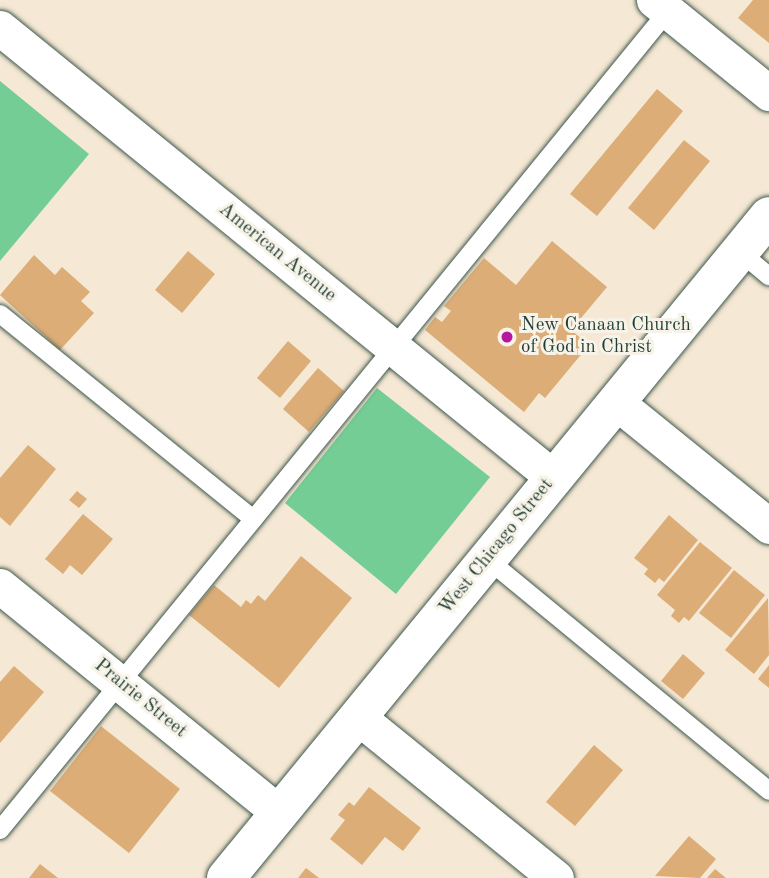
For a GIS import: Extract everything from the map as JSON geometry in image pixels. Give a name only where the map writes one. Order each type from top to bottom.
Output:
[{"type":"street","points":[[661,6],[769,93]]},
{"type":"street","name":"American Avenue","points":[[0,28],[554,478]]},
{"type":"street","name":"West Chicago Street","points":[[226,878],[769,216]]},
{"type":"street","points":[[616,402],[769,526]]},
{"type":"street","name":"Prairie Street","points":[[0,586],[279,813]]},
{"type":"street","points":[[358,717],[556,878]]},
{"type":"lane","points":[[0,830],[115,679],[253,519],[393,347],[661,6]]},
{"type":"lane","points":[[740,252],[769,276]]},
{"type":"lane","points":[[0,314],[253,519]]},
{"type":"lane","points":[[487,559],[769,792]]},
{"type":"green space","points":[[0,81],[89,154],[0,261]]},
{"type":"green space","points":[[377,388],[490,477],[396,594],[285,503]]},
{"type":"building","points":[[753,0],[769,0],[769,43],[738,18]]},
{"type":"building","points":[[657,89],[683,111],[597,216],[570,194]]},
{"type":"building","points":[[684,140],[710,161],[654,230],[628,208]]},
{"type":"building","name":"New Canaan Church of God in Christ","points":[[552,241],[607,287],[571,330],[589,345],[545,398],[539,393],[524,412],[425,330],[435,317],[442,322],[451,311],[444,306],[484,258],[516,285]]},
{"type":"building","points":[[188,251],[215,274],[182,313],[155,290]]},
{"type":"building","points":[[34,255],[55,275],[62,267],[90,292],[81,301],[94,313],[60,350],[0,295]]},
{"type":"building","points":[[288,341],[311,361],[280,398],[257,378]]},
{"type":"building","points":[[318,368],[344,391],[309,432],[283,409]]},
{"type":"building","points":[[28,445],[56,469],[10,526],[0,517],[0,478]]},
{"type":"building","points":[[77,491],[87,499],[79,508],[69,500]]},
{"type":"building","points":[[83,514],[113,539],[82,575],[70,565],[63,574],[45,559]]},
{"type":"building","points":[[669,515],[698,540],[664,582],[659,578],[655,583],[644,574],[648,569],[634,558]]},
{"type":"building","points":[[700,542],[732,568],[689,621],[684,617],[679,623],[671,616],[675,610],[657,595]]},
{"type":"building","points":[[301,556],[352,598],[279,688],[189,615],[214,585],[241,607],[246,600],[251,604],[258,595],[265,601]]},
{"type":"building","points":[[734,570],[765,595],[731,638],[699,613]]},
{"type":"building","points":[[768,598],[769,655],[754,674],[725,650]]},
{"type":"building","points":[[683,654],[705,673],[683,699],[661,681]]},
{"type":"building","points":[[769,665],[769,688],[758,679]]},
{"type":"building","points":[[14,666],[44,692],[0,743],[0,682]]},
{"type":"building","points":[[101,726],[180,789],[129,853],[50,791]]},
{"type":"building","points":[[594,745],[623,770],[575,826],[546,802]]},
{"type":"building","points":[[369,787],[421,828],[403,851],[385,837],[362,865],[330,839],[345,820],[338,815],[349,802],[354,806]]},
{"type":"building","points":[[689,836],[716,859],[700,878],[655,876]]},
{"type":"building","points":[[40,864],[58,878],[29,878]]},
{"type":"building","points":[[306,868],[319,878],[298,878]]},
{"type":"building","points":[[715,869],[726,878],[707,878]]},
{"type":"place","name":"New Canaan Church of God in Christ","points":[[507,337]]}]
